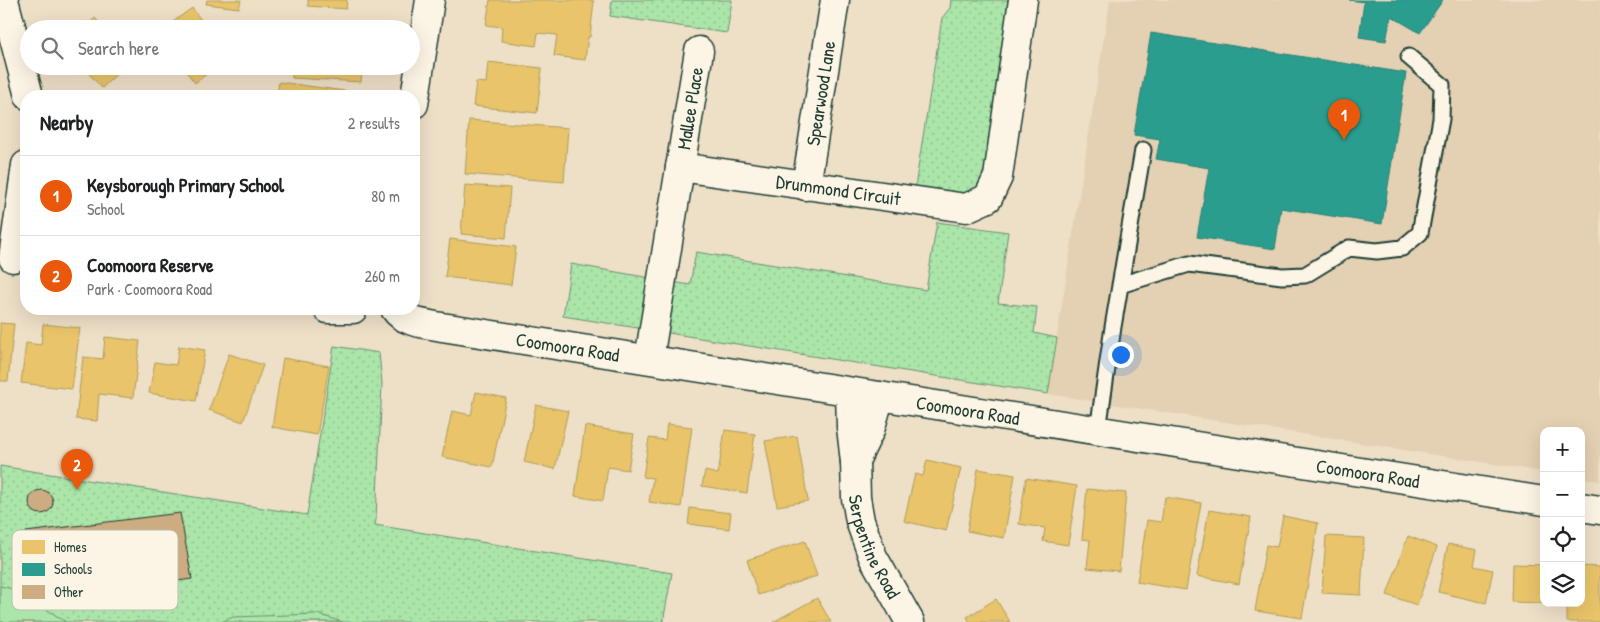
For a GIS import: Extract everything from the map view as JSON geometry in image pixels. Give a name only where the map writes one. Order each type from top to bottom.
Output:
[{"type":"street","points":[[4,0],[20,61]]},
{"type":"street","points":[[420,65],[430,0]]},
{"type":"street","name":"Spearwood Lane","points":[[806,186],[835,0]]},
{"type":"street","name":"Drummond Circuit","points":[[680,167],[966,208],[988,198],[998,177],[1023,0]]},
{"type":"street","name":"Mallee Place","points":[[680,167],[699,51]]},
{"type":"street","points":[[24,75],[27,90]]},
{"type":"street","points":[[416,90],[418,75]]},
{"type":"street","points":[[649,359],[680,167]]},
{"type":"street","points":[[13,258],[20,208]]},
{"type":"street","name":"Coomoora Road","points":[[401,315],[416,322],[1540,500]]},
{"type":"street","name":"Serpentine Road","points":[[850,392],[856,498],[860,521],[873,557],[910,622]]},
{"type":"street","name":"Serpentine Road","points":[[855,463],[870,430],[880,396]]},
{"type":"street","points":[[1585,508],[1600,510]]},
{"type":"lane","points":[[1120,285],[1189,264],[1282,276],[1305,274],[1349,248],[1377,251],[1402,248],[1420,234],[1441,119],[1442,85],[1410,57]]},
{"type":"lane","points":[[1098,430],[1143,150]]},
{"type":"shaded area","points":[[1110,0],[1600,0],[1600,481],[1585,479],[1585,427],[1540,427],[1540,471],[1048,394]]},
{"type":"green space","points":[[612,0],[732,0],[727,33],[610,16]]},
{"type":"green space","points":[[951,0],[1016,0],[999,128],[979,197],[915,187],[942,18],[950,8]]},
{"type":"green space","points":[[937,222],[1008,232],[998,303],[1037,307],[1034,333],[1057,338],[1048,394],[563,316],[571,264],[690,285],[696,252],[926,290]]},
{"type":"green space","points":[[334,346],[379,353],[382,383],[375,525],[672,573],[663,622],[0,622],[0,466],[307,515]]},
{"type":"green space","points":[[0,586],[12,589],[12,610],[48,610],[66,622],[0,622]]},
{"type":"green space","points":[[317,614],[343,622],[221,622],[233,617]]},
{"type":"building: Homes","points":[[207,0],[241,0],[239,8],[206,4]]},
{"type":"building: Homes","points":[[308,0],[347,0],[346,9],[308,6]]},
{"type":"building: Homes","points":[[490,0],[594,1],[585,60],[554,56],[557,35],[538,33],[536,46],[501,41],[502,27],[486,25]]},
{"type":"building: Homes","points":[[192,8],[201,20],[176,20]]},
{"type":"building: Homes","points":[[488,62],[542,68],[537,113],[473,106],[476,82],[486,83]]},
{"type":"building: Homes","points":[[90,75],[116,75],[102,88]]},
{"type":"building: Homes","points":[[189,75],[205,75],[195,83]]},
{"type":"building: Homes","points":[[292,75],[361,75],[361,82],[292,78]]},
{"type":"building: Homes","points":[[279,82],[337,90],[278,90]]},
{"type":"building: Homes","points":[[469,120],[568,128],[564,182],[465,174]]},
{"type":"building: Homes","points":[[465,185],[510,188],[506,238],[461,234]]},
{"type":"building: Homes","points":[[450,239],[516,247],[511,285],[445,277]]},
{"type":"building: Homes","points":[[0,323],[14,324],[8,381],[0,381]]},
{"type":"building: Homes","points":[[43,324],[80,328],[72,389],[21,383],[26,343],[41,345]]},
{"type":"building: Homes","points":[[105,337],[140,341],[133,398],[99,394],[97,421],[76,419],[83,357],[103,359]]},
{"type":"building: Homes","points":[[179,346],[205,350],[196,401],[149,393],[155,362],[176,365]]},
{"type":"building: Homes","points":[[229,354],[263,365],[243,422],[209,410]]},
{"type":"building: Homes","points":[[283,358],[329,366],[317,435],[272,427]]},
{"type":"building: Homes","points":[[476,392],[506,398],[492,467],[442,457],[452,411],[471,415]]},
{"type":"building: Homes","points":[[536,405],[568,411],[555,469],[524,462]]},
{"type":"building: Homes","points":[[667,424],[692,427],[681,507],[649,502],[653,478],[643,477],[649,438],[665,440]]},
{"type":"building: Homes","points":[[585,426],[634,434],[628,470],[608,467],[603,501],[575,496]]},
{"type":"building: Homes","points":[[725,430],[755,434],[747,493],[702,486],[705,471],[718,474]]},
{"type":"building: Homes","points":[[797,436],[808,501],[777,506],[765,441]]},
{"type":"building: Homes","points":[[927,460],[961,468],[946,531],[904,521],[915,474],[923,476]]},
{"type":"building: Homes","points":[[978,469],[1015,475],[1004,538],[967,531]]},
{"type":"building: Homes","points":[[1026,478],[1077,486],[1068,545],[1043,541],[1045,528],[1019,524]]},
{"type":"building: Homes","points":[[1087,489],[1126,493],[1119,571],[1087,568],[1090,540],[1082,539]]},
{"type":"building: Homes","points":[[1165,497],[1201,503],[1186,590],[1137,582],[1147,520],[1161,522]]},
{"type":"building: Homes","points":[[690,508],[731,513],[729,529],[688,524]]},
{"type":"building: Homes","points":[[1209,510],[1251,517],[1239,584],[1197,576]]},
{"type":"building: Homes","points":[[1283,516],[1318,523],[1302,618],[1255,611],[1266,545],[1277,547]]},
{"type":"building: Homes","points":[[1326,536],[1364,538],[1361,595],[1322,593]]},
{"type":"building: Homes","points":[[1408,536],[1437,547],[1417,605],[1387,595]]},
{"type":"building: Homes","points":[[805,541],[817,576],[758,595],[747,560]]},
{"type":"building: Homes","points":[[1448,544],[1477,550],[1474,566],[1493,570],[1486,603],[1438,592]]},
{"type":"building: Homes","points":[[1513,564],[1540,565],[1540,603],[1512,602]]},
{"type":"building: Homes","points":[[1585,566],[1600,567],[1600,622],[1567,622],[1567,607],[1585,607]]},
{"type":"building: Homes","points":[[817,598],[831,622],[773,622]]},
{"type":"building: Homes","points":[[996,599],[1010,622],[970,622],[967,617]]},
{"type":"building: Schools","points":[[1349,0],[1443,0],[1420,33],[1391,16],[1386,41],[1359,37],[1364,2]]},
{"type":"building: Schools","points":[[1151,33],[1406,73],[1382,224],[1281,208],[1275,249],[1197,237],[1209,168],[1156,159],[1160,139],[1134,135]]},
{"type":"building: Other","points":[[41,490],[46,491],[52,497],[52,507],[46,513],[41,514],[36,513],[30,507],[29,502],[30,497],[36,491]]},
{"type":"building: Other","points":[[180,513],[192,579],[178,581],[178,530],[42,530]]},
{"type":"place","name":"Keysborough Primary School","points":[[1344,140]]},
{"type":"place","name":"Coomoora Reserve","points":[[77,490]]}]
